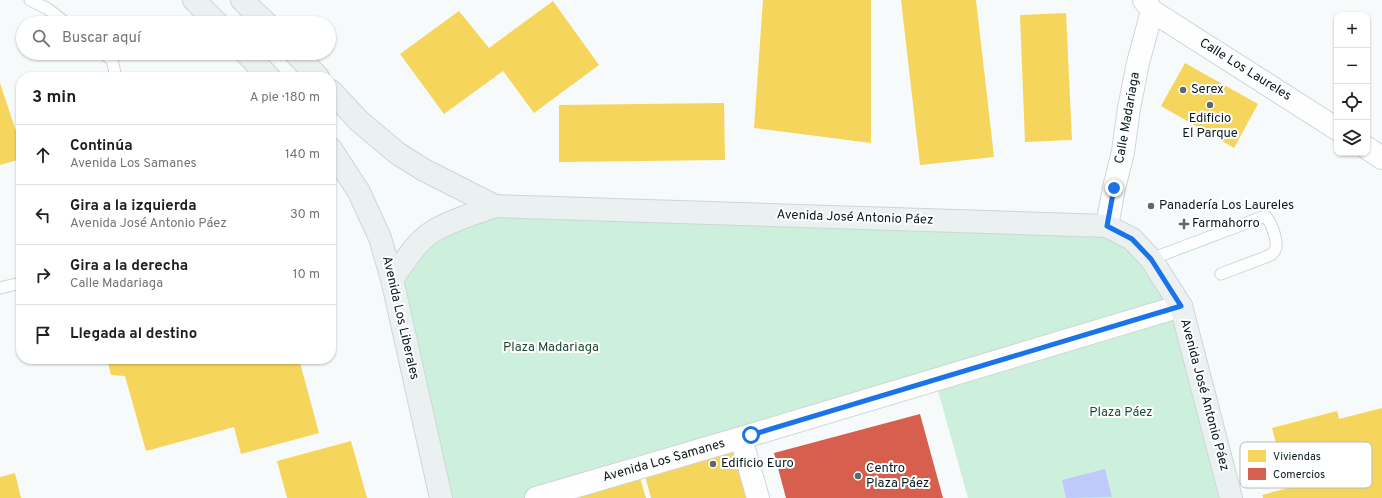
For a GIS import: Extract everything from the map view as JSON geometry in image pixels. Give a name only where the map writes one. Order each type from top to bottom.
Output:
[{"type":"main road","points":[[194,0],[210,16]]},
{"type":"main road","points":[[242,0],[259,16]]},
{"type":"main road","points":[[253,60],[264,72]]},
{"type":"main road","points":[[302,60],[313,72]]},
{"type":"main road","name":"Avenida José Antonio Páez","points":[[336,96],[359,120],[397,153],[424,170],[495,206],[1107,226],[1132,239],[1151,259],[1181,306],[1231,498]]},
{"type":"main road","name":"Avenida Los Liberales","points":[[336,157],[359,192],[380,238],[392,279],[441,498]]},
{"type":"main road","points":[[392,279],[413,250],[431,233],[454,221],[495,206]]},
{"type":"street","name":"Calle Los Laureles","points":[[1148,6],[1334,127]]},
{"type":"street","name":"Calle Madariaga","points":[[1107,226],[1123,152],[1129,108],[1148,6]]},
{"type":"street","points":[[1370,150],[1382,158]]},
{"type":"street","name":"Avenida Los Samanes","points":[[536,498],[1181,306]]},
{"type":"street","points":[[741,438],[758,498]]},
{"type":"lane","points":[[30,0],[48,9],[57,16]]},
{"type":"lane","points":[[112,60],[115,72]]},
{"type":"lane","points":[[1151,259],[1265,216],[1271,223],[1276,244],[1275,250],[1271,255],[1221,274]]},
{"type":"lane","points":[[0,288],[16,284]]},
{"type":"green space","name":"Plaza Madariaga","points":[[495,206],[1107,226],[1181,306],[1231,498],[968,498],[935,380],[535,498],[442,498],[392,279],[431,233]]},
{"type":"water","points":[[1105,469],[1112,497],[1066,498],[1062,480]]},
{"type":"building: Viviendas","points":[[763,0],[871,0],[871,143],[754,128]]},
{"type":"building: Viviendas","points":[[901,0],[976,0],[994,157],[920,165]]},
{"type":"building: Viviendas","points":[[553,1],[599,65],[534,113],[503,71],[444,114],[400,54],[459,11],[489,48]]},
{"type":"building: Viviendas","points":[[1066,13],[1072,140],[1025,142],[1020,15]]},
{"type":"building: Viviendas","name":"Edificio El Parque","points":[[1185,63],[1258,104],[1234,148],[1161,106]]},
{"type":"building: Viviendas","points":[[0,83],[16,131],[16,160],[0,165]]},
{"type":"building: Viviendas","points":[[724,103],[725,160],[559,162],[559,105]]},
{"type":"building: Viviendas","points":[[108,364],[300,364],[319,433],[241,454],[234,427],[146,451],[125,376],[111,375]]},
{"type":"building: Viviendas","points":[[1382,408],[1382,498],[1263,498],[1262,495],[1288,488],[1372,488],[1372,442],[1276,442],[1272,428],[1337,411],[1339,419]]},
{"type":"building: Viviendas","points":[[351,441],[367,498],[287,498],[277,461]]},
{"type":"building: Viviendas","name":"Edificio Euro","points":[[734,452],[747,498],[651,498],[645,476]]},
{"type":"building: Viviendas","points":[[15,473],[21,498],[0,498],[0,477]]},
{"type":"building: Viviendas","points":[[640,478],[646,498],[571,498]]},
{"type":"building: Comercios","name":"Centro Plaza Páez","points":[[920,414],[943,498],[786,498],[774,453]]},
{"type":"place","name":"Serex","points":[[1183,90]]},
{"type":"place","name":"Edificio El Parque","points":[[1210,105]]},
{"type":"place","name":"Panadería Los Laureles","points":[[1151,206]]},
{"type":"place","name":"Farmahorro","points":[[1184,224]]},
{"type":"place","name":"Edificio Euro","points":[[713,464]]},
{"type":"place","name":"Centro Plaza Páez","points":[[858,476]]},
{"type":"route","points":[[751,435],[1181,306],[1151,259],[1132,239],[1107,226],[1114,188]]},
{"type":"park label","name":"Plaza Páez","points":[[1121,413]]}]
